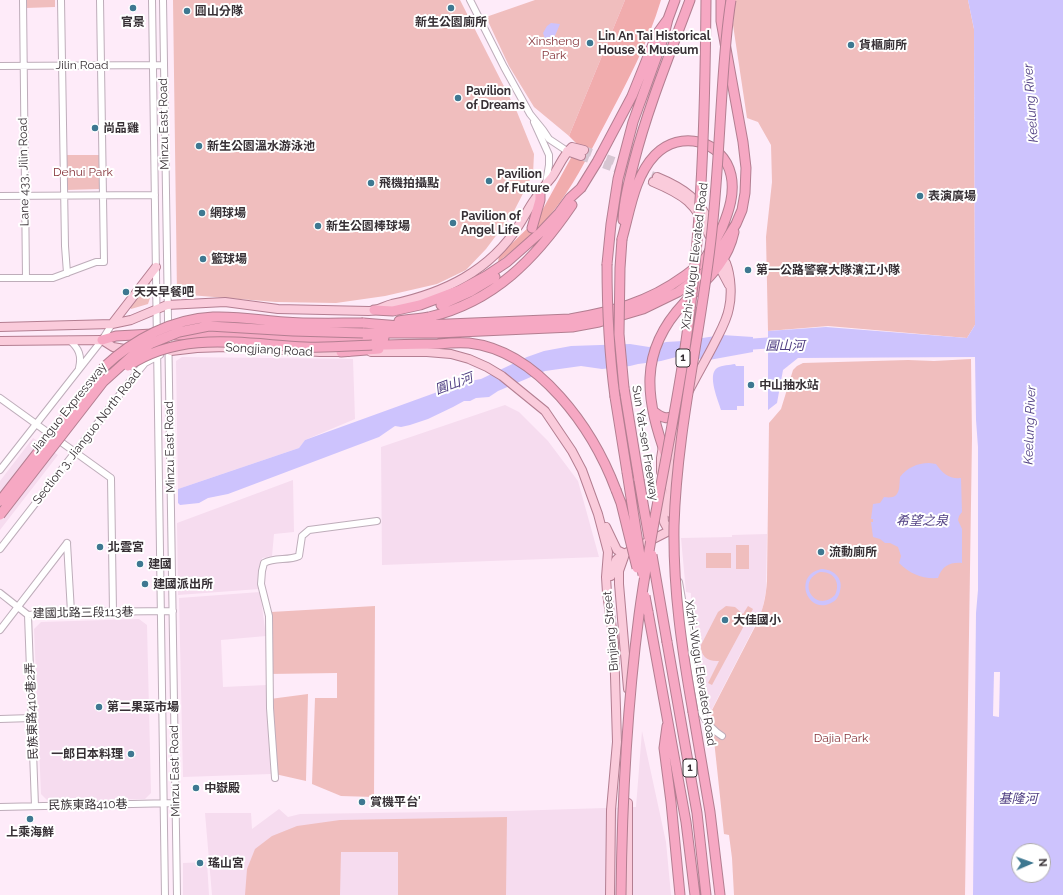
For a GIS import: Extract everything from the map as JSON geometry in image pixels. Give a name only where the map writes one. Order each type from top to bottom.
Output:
[{"type":"highway","name":"Sun Yat-sen Freeway","points":[[675,0],[663,39],[633,122],[618,179],[607,264],[607,308],[609,355],[614,397],[638,541],[648,612],[686,822],[695,895]]},
{"type":"highway","name":"Sun Yat-sen Freeway","points":[[690,0],[640,138],[629,184],[623,217],[620,268],[619,334],[624,388],[697,814],[706,895]]},
{"type":"highway","name":"Xizhi-Wugu Elevated Road","points":[[621,895],[624,791],[629,712],[639,615],[683,362],[695,270],[701,193],[705,109],[706,0]]},
{"type":"highway","points":[[102,340],[116,336],[212,334],[320,340],[366,340],[437,333],[572,327],[631,314],[678,292],[702,274],[718,253],[736,224],[742,210],[745,193],[746,168],[743,142],[721,21],[721,0]]},
{"type":"highway","name":"Xizhi-Wugu Elevated Road","points":[[720,895],[710,812],[680,638],[676,590],[674,526],[677,472],[705,287],[712,230],[724,64],[731,0]]},
{"type":"highway","points":[[385,324],[430,316],[459,307],[482,296],[509,279],[535,254],[557,227],[579,195],[581,188],[597,162],[632,96],[657,34],[668,19]]},
{"type":"highway","points":[[363,323],[400,326],[570,319],[596,315],[631,305],[661,292],[692,270],[706,257],[718,235],[731,204],[733,188],[731,174],[725,159],[710,146],[694,140],[682,141],[669,145],[655,154],[644,170],[636,190],[622,239]]},
{"type":"highway","points":[[374,310],[392,311],[420,305],[448,296],[486,276],[506,262],[542,232],[570,198],[581,188]]},
{"type":"highway","points":[[532,228],[540,200],[540,193]]},
{"type":"highway","points":[[669,464],[653,411],[649,388],[653,356],[660,335],[670,321],[684,303],[718,269],[731,245],[736,224]]},
{"type":"highway","points":[[363,323],[394,315],[419,311],[455,300],[482,286],[506,269]]},
{"type":"highway","name":"Jianguo Expressway","points":[[0,501],[104,367],[115,356],[147,336],[168,326],[186,321],[212,317],[285,322],[363,323]]},
{"type":"highway","name":"Jianguo Expressway","points":[[0,515],[103,382],[134,354],[152,342],[179,332],[196,328],[222,326],[293,331],[437,333]]},
{"type":"highway","points":[[103,382],[138,359],[170,346],[204,342],[241,342],[306,347],[469,343],[500,352],[528,367],[549,385],[581,423],[597,448],[609,472],[621,503],[648,612]]},
{"type":"highway","points":[[341,352],[400,348],[440,343]]},
{"type":"highway","points":[[0,492],[60,416],[77,401]]},
{"type":"highway","points":[[653,411],[662,418],[666,419],[670,419],[678,413]]},
{"type":"highway","points":[[668,719],[664,748],[680,895]]},
{"type":"main road","points":[[0,327],[112,324],[131,320],[167,305],[225,302],[278,309],[334,311],[374,310],[384,306],[415,299],[440,290],[470,275],[488,262],[501,249],[516,230],[535,198],[540,193],[546,182],[552,177],[567,151],[572,147],[582,153]]},
{"type":"main road","points":[[655,180],[690,203],[711,233]]},
{"type":"main road","points":[[669,531],[664,522],[663,512],[661,464],[663,447],[686,394],[722,328],[729,310],[730,277],[724,266]]},
{"type":"main road","points":[[112,324],[156,267]]},
{"type":"main road","name":"Songjiang Road","points":[[0,341],[102,340],[113,347],[158,354],[169,351],[197,348],[226,347],[320,352],[451,354],[469,359],[487,367],[502,376],[529,397]]},
{"type":"main road","points":[[607,582],[611,576],[616,560],[620,556],[669,531],[672,520],[669,464],[673,444],[690,395],[690,389]]},
{"type":"main road","name":"Binjiang Street","points":[[529,397],[545,411],[572,450],[582,470],[598,514],[608,552],[606,577],[614,643],[617,742],[611,810],[609,892]]},
{"type":"main road","points":[[598,514],[617,550],[625,554]]},
{"type":"main road","name":"Binjiang Street","points":[[625,554],[620,571],[619,584],[628,688],[628,895]]},
{"type":"street","name":"Lane 433, Jilin Road","points":[[23,0],[26,278]]},
{"type":"street","points":[[61,0],[64,246],[67,273]]},
{"type":"street","points":[[0,278],[53,278],[96,262],[104,262],[100,0]]},
{"type":"street","name":"Minzu East Road","points":[[152,0],[165,895]]},
{"type":"street","name":"Minzu East Road","points":[[163,0],[177,895]]},
{"type":"street","points":[[470,0],[546,146],[549,155],[546,182]]},
{"type":"street","name":"Jilin Road","points":[[0,66],[163,65]]},
{"type":"street","points":[[530,114],[543,130],[548,139],[567,151]]},
{"type":"street","points":[[0,196],[155,195]]},
{"type":"street","points":[[0,470],[79,370],[102,340],[112,324]]},
{"type":"street","points":[[69,340],[79,351],[81,360],[79,370]]},
{"type":"street","name":"Section 3, Jianguo North Road","points":[[0,549],[131,380],[145,363],[158,354]]},
{"type":"street","points":[[0,398],[111,478],[113,612]]},
{"type":"street","points":[[275,778],[270,708],[269,616],[261,584],[264,563],[269,560],[294,558],[299,556],[302,536],[309,530],[377,521]]},
{"type":"street","points":[[669,531],[676,558],[702,714],[714,732],[722,736]]},
{"type":"street","points":[[0,630],[67,543],[71,612]]},
{"type":"street","points":[[160,558],[172,558]]},
{"type":"street","name":"建國北路三段113巷","points":[[0,593],[28,615],[71,612],[172,611]]},
{"type":"street","name":"民族東路410巷2弄","points":[[28,615],[35,806]]},
{"type":"street","points":[[0,719],[32,718]]},
{"type":"street","name":"民族東路410巷","points":[[0,807],[176,803]]},
{"type":"shaded area","points":[[625,0],[661,0],[650,32],[636,64],[584,163],[561,201],[540,226],[498,262],[499,256],[538,218],[578,145],[569,136]]},
{"type":"shaded area","points":[[182,357],[353,359],[355,419],[305,440],[299,448],[178,489],[176,361]]},
{"type":"shaded area","points":[[505,405],[519,412],[548,441],[578,481],[599,557],[382,565],[381,447]]},
{"type":"shaded area","points":[[33,438],[58,455],[0,530],[0,481]]},
{"type":"shaded area","points":[[293,480],[294,532],[274,534],[272,556],[262,558],[259,589],[178,595],[177,523]]},
{"type":"shaded area","name":"大佳國小","points":[[767,534],[766,591],[762,612],[711,711],[708,708],[691,608],[691,593],[686,592],[681,538],[732,537],[732,535]]},
{"type":"shaded area","points":[[260,592],[266,636],[221,640],[223,687],[267,685],[271,774],[183,777],[179,598]]},
{"type":"shaded area","points":[[139,619],[147,625],[151,793],[145,799],[48,801],[41,794],[34,629],[41,622]]},
{"type":"shaded area","points":[[642,731],[666,842],[671,895],[212,895],[205,813],[251,813],[252,829],[279,809],[288,817],[300,814],[511,811],[636,807]]},
{"type":"shaded area","points":[[207,862],[209,895],[183,895],[183,863]]},
{"type":"green space","points":[[26,0],[55,0],[55,7],[26,8]]},
{"type":"green space","name":"Xinsheng Park","points":[[173,0],[460,0],[517,112],[534,154],[533,174],[513,213],[486,249],[466,270],[437,284],[385,296],[336,303],[276,302],[177,294]]},
{"type":"green space","name":"Xinsheng Park","points":[[535,0],[625,0],[569,136],[534,107],[509,66],[486,17]]},
{"type":"green space","points":[[735,0],[968,0],[974,29],[975,325],[967,338],[828,326],[768,331],[766,237],[772,182],[771,145],[758,122],[747,118],[733,25]]},
{"type":"green space","name":"Dehui Park","points":[[66,155],[100,155],[100,189],[66,190]]},
{"type":"green space","points":[[150,281],[151,295],[148,304],[131,309],[129,306]]},
{"type":"green space","name":"Dajia Park","points":[[971,359],[972,438],[965,895],[734,895],[732,858],[729,835],[724,834],[711,712],[757,623],[765,598],[767,581],[769,423],[781,409],[793,370],[803,363]]},
{"type":"green space","points":[[736,545],[749,545],[749,569],[736,569]]},
{"type":"green space","points":[[706,553],[731,553],[731,568],[706,568]]},
{"type":"green space","points":[[375,606],[374,797],[341,796],[312,784],[315,698],[337,698],[337,673],[269,674],[271,612]]},
{"type":"green space","points":[[726,606],[735,607],[743,614],[748,606],[753,609],[712,685],[708,683],[719,661],[706,658],[703,655],[701,645],[718,612]]},
{"type":"green space","points":[[308,694],[306,781],[275,774],[270,699]]},
{"type":"green space","points":[[507,817],[506,895],[398,895],[398,852],[341,852],[340,895],[245,895],[247,869],[255,849],[272,836],[297,826],[340,820]]},
{"type":"water","name":"基隆河","points":[[968,0],[1063,0],[1063,895],[973,895],[976,613],[978,590],[978,447],[975,357],[798,358],[783,370],[777,403],[768,410],[768,331],[826,327],[967,338],[975,325],[974,29]]},
{"type":"water","points":[[551,23],[560,24],[551,45],[546,42],[543,33],[547,26]]},
{"type":"water","name":"圓山河","points":[[722,335],[753,337],[753,352],[709,360],[680,356],[630,366],[602,369],[581,366],[545,371],[498,391],[489,397],[464,401],[428,419],[401,427],[395,426],[379,437],[228,494],[208,498],[199,503],[180,505],[178,503],[178,489],[299,448],[305,440],[465,382],[481,379],[527,357],[544,351],[571,346],[630,344],[649,347],[666,342]]},
{"type":"water","points":[[735,364],[736,366],[744,366],[744,406],[737,406],[737,410],[721,410],[714,388],[714,371],[719,367]]},
{"type":"water","name":"希望之泉","points":[[929,463],[936,464],[941,471],[950,477],[961,478],[962,512],[958,520],[962,529],[962,563],[950,564],[942,570],[938,578],[922,577],[903,567],[899,563],[901,556],[898,547],[873,537],[871,522],[873,522],[873,519],[871,519],[873,504],[880,503],[884,497],[894,497],[896,495],[899,489],[900,477],[906,471],[916,465]]},
{"type":"water","points":[[825,569],[839,578],[841,586],[839,595],[834,601],[823,605],[816,604],[810,599],[806,593],[805,586],[807,579],[812,573]],"holes":[[[820,572],[829,573],[837,582],[837,591],[835,595],[828,600],[821,601],[815,599],[811,594],[809,582]]]},
{"type":"pier","points":[[994,672],[1000,672],[999,717],[993,716]]},
{"type":"waterway","name":"圓山河","points":[[739,345],[782,342]]},
{"type":"tunnel","points":[[584,150],[657,177]]},
{"type":"tunnel","points":[[581,156],[653,182]]},
{"type":"place","name":"官景","points":[[133,8]]},
{"type":"place","name":"新生公園廁所","points":[[451,8]]},
{"type":"place","name":"圓山分隊","points":[[187,11]]},
{"type":"place","name":"Lin An Tai Historical House & Museum","points":[[590,43]]},
{"type":"place","name":"貨櫃廁所","points":[[851,45]]},
{"type":"place","name":"Pavilion of Dreams","points":[[458,98]]},
{"type":"place","name":"尚品雞","points":[[95,128]]},
{"type":"place","name":"新生公園溫水游泳池","points":[[199,146]]},
{"type":"place","name":"Pavilion of Future","points":[[489,181]]},
{"type":"place","name":"飛機拍攝點","points":[[371,183]]},
{"type":"place","name":"表演廣場","points":[[920,196]]},
{"type":"place","name":"網球場","points":[[202,213]]},
{"type":"place","name":"Pavilion of Angel Life","points":[[453,223]]},
{"type":"place","name":"新生公園棒球場","points":[[318,226]]},
{"type":"place","name":"籃球場","points":[[203,259]]},
{"type":"place","name":"第一公路警察大隊濱江小隊","points":[[748,270]]},
{"type":"place","name":"天天早餐吧","points":[[126,292]]},
{"type":"place","name":"中山抽水站","points":[[751,385]]},
{"type":"place","name":"北雲宮","points":[[100,547]]},
{"type":"place","name":"流動廁所","points":[[821,552]]},
{"type":"place","name":"建國","points":[[140,564]]},
{"type":"place","name":"建國派出所","points":[[145,584]]},
{"type":"place","name":"大佳國小","points":[[725,620]]},
{"type":"place","name":"第二果菜市場","points":[[99,707]]},
{"type":"place","name":"一郎日本料理","points":[[131,754]]},
{"type":"place","name":"中嶽殿","points":[[196,788]]},
{"type":"place","name":"賞機平台ˊ","points":[[362,802]]},
{"type":"place","name":"上乘海鮮","points":[[30,819]]},
{"type":"place","name":"瑤山宮","points":[[200,863]]},
{"type":"water label","name":"Keelung River","points":[[1031,103]]},
{"type":"water label","name":"Keelung River","points":[[1030,425]]}]
